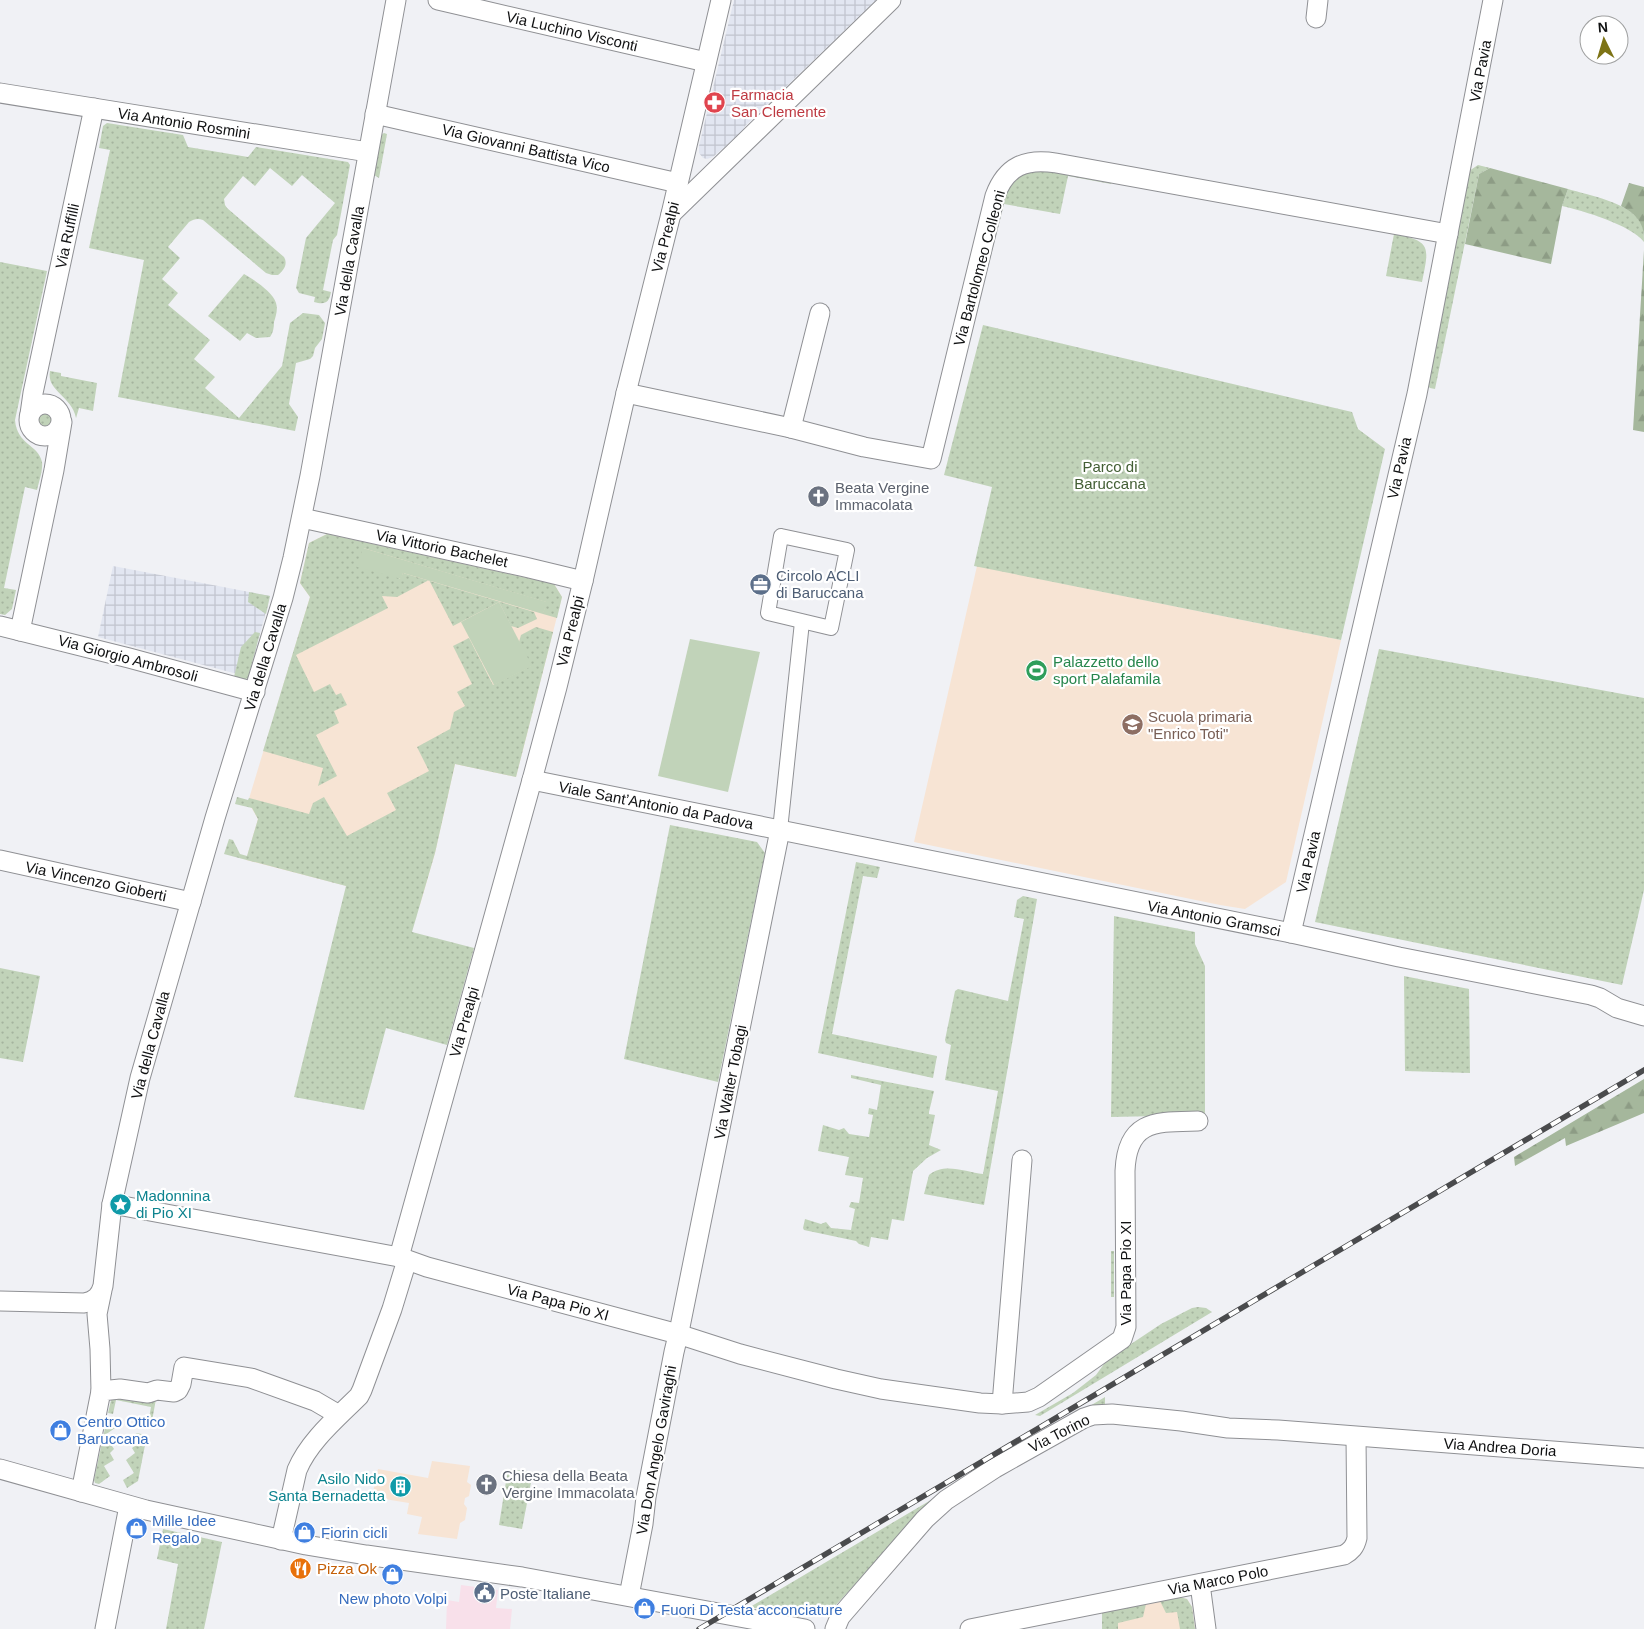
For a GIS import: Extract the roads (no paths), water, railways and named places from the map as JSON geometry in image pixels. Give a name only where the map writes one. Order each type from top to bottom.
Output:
[{"type":"street","name":"Via della Cavalla","points":[[81,1492],[101,1382],[94,1302],[112,1204],[140,1078],[215,818],[283,598],[302,518],[396,0]]},
{"type":"street","name":"Via Luchino Visconti","points":[[438,0],[706,62]]},
{"type":"street","name":"Via Prealpi","points":[[281,1540],[300,1462],[327,1427],[354,1401],[362,1390],[392,1308],[403,1258],[532,780],[583,581],[626,393],[671,214],[721,0]]},
{"type":"street","points":[[671,214],[892,0]]},
{"type":"street","name":"Via Pavia","points":[[1291,933],[1417,394],[1494,0]]},
{"type":"street","name":"Via Antonio Rosmini","points":[[0,93],[368,152]]},
{"type":"street","name":"Via Ruffilli","points":[[31,422],[40,364],[94,108]]},
{"type":"street","name":"Via Giovanni Battista Vico","points":[[375,114],[680,174],[710,169],[725,162]]},
{"type":"street","name":"Via Bartolomeo Colleoni","points":[[626,393],[791,428],[864,447],[932,459],[995,196],[1006,177],[1016,167],[1026,162],[1043,161],[1056,163],[1448,234]]},
{"type":"street","points":[[791,428],[820,313]]},
{"type":"street","name":"Via Ruffilli","points":[[40,364],[42,385],[60,415]]},
{"type":"street","points":[[20,631],[54,470],[60,415],[54,405],[45,403],[35,406],[31,422],[51,455],[54,470]]},
{"type":"street","points":[[31,422],[42,436],[47,436],[57,432],[60,415]]},
{"type":"street","name":"Via Vittorio Bachelet","points":[[302,518],[583,581]]},
{"type":"street","points":[[781,536],[847,550],[831,628],[802,622],[768,613],[781,536]]},
{"type":"street","points":[[780,830],[802,622]]},
{"type":"street","name":"Via Giorgio Ambrosoli","points":[[0,626],[255,692]]},
{"type":"street","name":"Viale Sant’Antonio da Padova","points":[[532,780],[780,830]]},
{"type":"street","name":"Via Antonio Gramsci","points":[[780,830],[1291,933],[1591,996],[1600,998],[1617,1008],[1644,1016]]},
{"type":"street","name":"Via Walter Tobagi","points":[[678,1334],[780,830]]},
{"type":"street","name":"Via Vincenzo Gioberti","points":[[0,860],[191,902]]},
{"type":"street","name":"Via Papa Pio XI","points":[[112,1204],[403,1258],[427,1267],[678,1334],[740,1354],[881,1389],[980,1403],[1002,1404],[1028,1402],[1039,1397],[1122,1339],[1126,1327],[1125,1171],[1128,1151],[1140,1130],[1148,1125],[1163,1122],[1198,1121]]},
{"type":"street","points":[[1002,1404],[1022,1160]]},
{"type":"street","points":[[0,1301],[94,1302]]},
{"type":"street","name":"Via Don Angelo Gaviraghi","points":[[629,1596],[644,1524],[646,1497],[678,1334]]},
{"type":"street","points":[[101,1382],[120,1389],[148,1393],[154,1390],[170,1392],[178,1390],[184,1367],[251,1378],[315,1401],[339,1415]]},
{"type":"street","name":"Via Torino","points":[[835,1629],[840,1617],[941,1504],[995,1468],[1084,1418],[1098,1414],[1112,1414],[1158,1418],[1228,1428],[1278,1430],[1356,1437]]},
{"type":"street","name":"Via Andrea Doria","points":[[1356,1437],[1644,1458]]},
{"type":"street","name":"Via Marco Polo","points":[[970,1629],[1335,1558],[1350,1551],[1355,1545],[1357,1532],[1356,1437]]},
{"type":"street","points":[[0,1469],[129,1506],[281,1540],[338,1551],[522,1577],[629,1596],[734,1623],[805,1629]]},
{"type":"street","points":[[106,1629],[129,1506]]},
{"type":"street","points":[[1200,1584],[1206,1629]]},
{"type":"railway","points":[[699,1629],[1644,1070]]},
{"type":"place","name":"Farmacia San Clemente","points":[[715,103]]},
{"type":"place","name":"Beata Vergine Immacolata","points":[[819,496]]},
{"type":"place","name":"Circolo ACLI di Baruccana","points":[[760,584]]},
{"type":"place","name":"Palazzetto dello sport Palafamila","points":[[1037,670]]},
{"type":"place","name":"Scuola primaria \"Enrico Toti\"","points":[[1132,725]]},
{"type":"place","name":"Madonnina di Pio XI","points":[[120,1204]]},
{"type":"place","name":"Centro Ottico Baruccana","points":[[61,1430]]},
{"type":"place","name":"Chiesa della Beata Vergine Immacolata","points":[[486,1484]]},
{"type":"place","name":"Asilo Nido Santa Bernadetta","points":[[401,1487]]},
{"type":"place","name":"Mille Idee Regalo","points":[[136,1529]]},
{"type":"place","name":"Fiorin cicli","points":[[305,1532]]},
{"type":"place","name":"Pizza Ok","points":[[301,1568]]},
{"type":"place","name":"New photo Volpi","points":[[393,1575]]},
{"type":"place","name":"Poste Italiane","points":[[484,1593]]},
{"type":"place","name":"Fuori Di Testa acconciature","points":[[645,1609]]},
{"type":"park label","name":"Parco di Baruccana","points":[[1110,474]]}]
